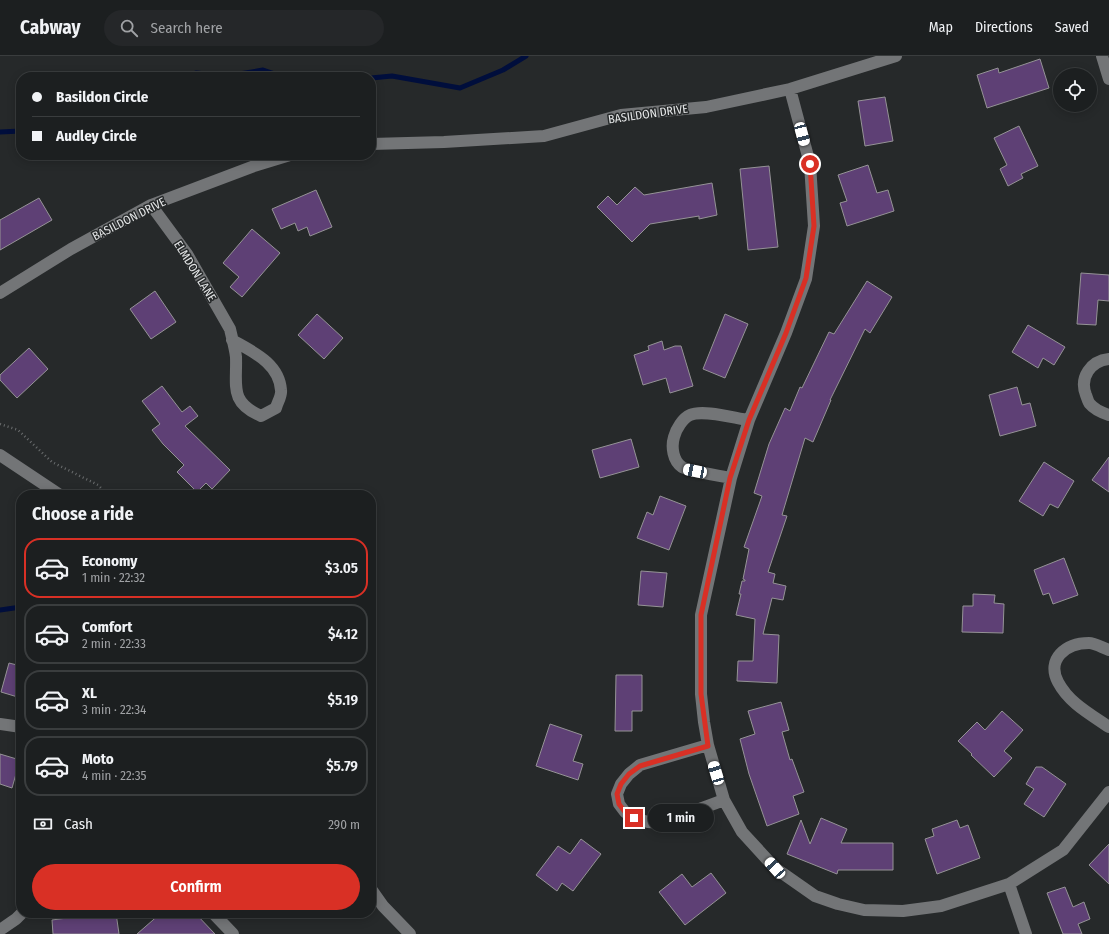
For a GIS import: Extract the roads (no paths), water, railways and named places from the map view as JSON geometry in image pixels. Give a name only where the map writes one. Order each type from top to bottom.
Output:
[{"type":"street","name":"BASILDON DRIVE","points":[[376,144],[444,142],[544,136],[621,115],[706,107],[790,89],[896,56]]},
{"type":"street","points":[[1102,56],[1109,80]]},
{"type":"street","points":[[790,89],[810,164],[814,226],[806,278],[786,333],[749,420],[730,478],[701,615],[701,694],[708,746],[724,800],[742,832],[775,868],[815,896],[838,904],[864,910],[903,911],[941,906],[1009,884],[1063,850],[1109,792]]},
{"type":"street","name":"BASILDON DRIVE","points":[[0,293],[71,249],[151,205],[274,160]]},
{"type":"street","name":"ELMDON LANE","points":[[151,205],[187,254],[230,329],[232,340],[236,355],[235,378],[238,396],[248,411],[261,416],[276,408],[280,397],[282,391],[276,372],[263,359],[232,340]]},
{"type":"street","points":[[1109,358],[1092,365],[1085,374],[1084,390],[1090,404],[1101,412],[1109,415]]},
{"type":"street","points":[[730,478],[683,468],[675,460],[672,449],[674,436],[681,422],[691,415],[703,413],[749,420]]},
{"type":"street","points":[[0,455],[52,490]]},
{"type":"street","points":[[1109,650],[1090,642],[1073,645],[1059,654],[1054,666],[1058,681],[1068,697],[1082,709],[1109,727]]},
{"type":"street","points":[[0,724],[16,726]]},
{"type":"street","points":[[708,746],[640,766],[629,774],[621,784],[617,794],[619,804],[625,812],[634,818],[648,822],[662,823],[724,800]]},
{"type":"street","points":[[1009,884],[1026,934]]},
{"type":"street","points":[[376,896],[383,906],[410,934]]},
{"type":"street","points":[[0,930],[17,918]]},
{"type":"street","points":[[218,918],[233,934]]},
{"type":"waterway","points":[[376,78],[392,76],[460,88],[503,70],[526,56]]},
{"type":"waterway","points":[[251,72],[263,70],[269,72]]},
{"type":"waterway","points":[[0,132],[16,131]]},
{"type":"waterway","points":[[0,610],[16,608]]}]
